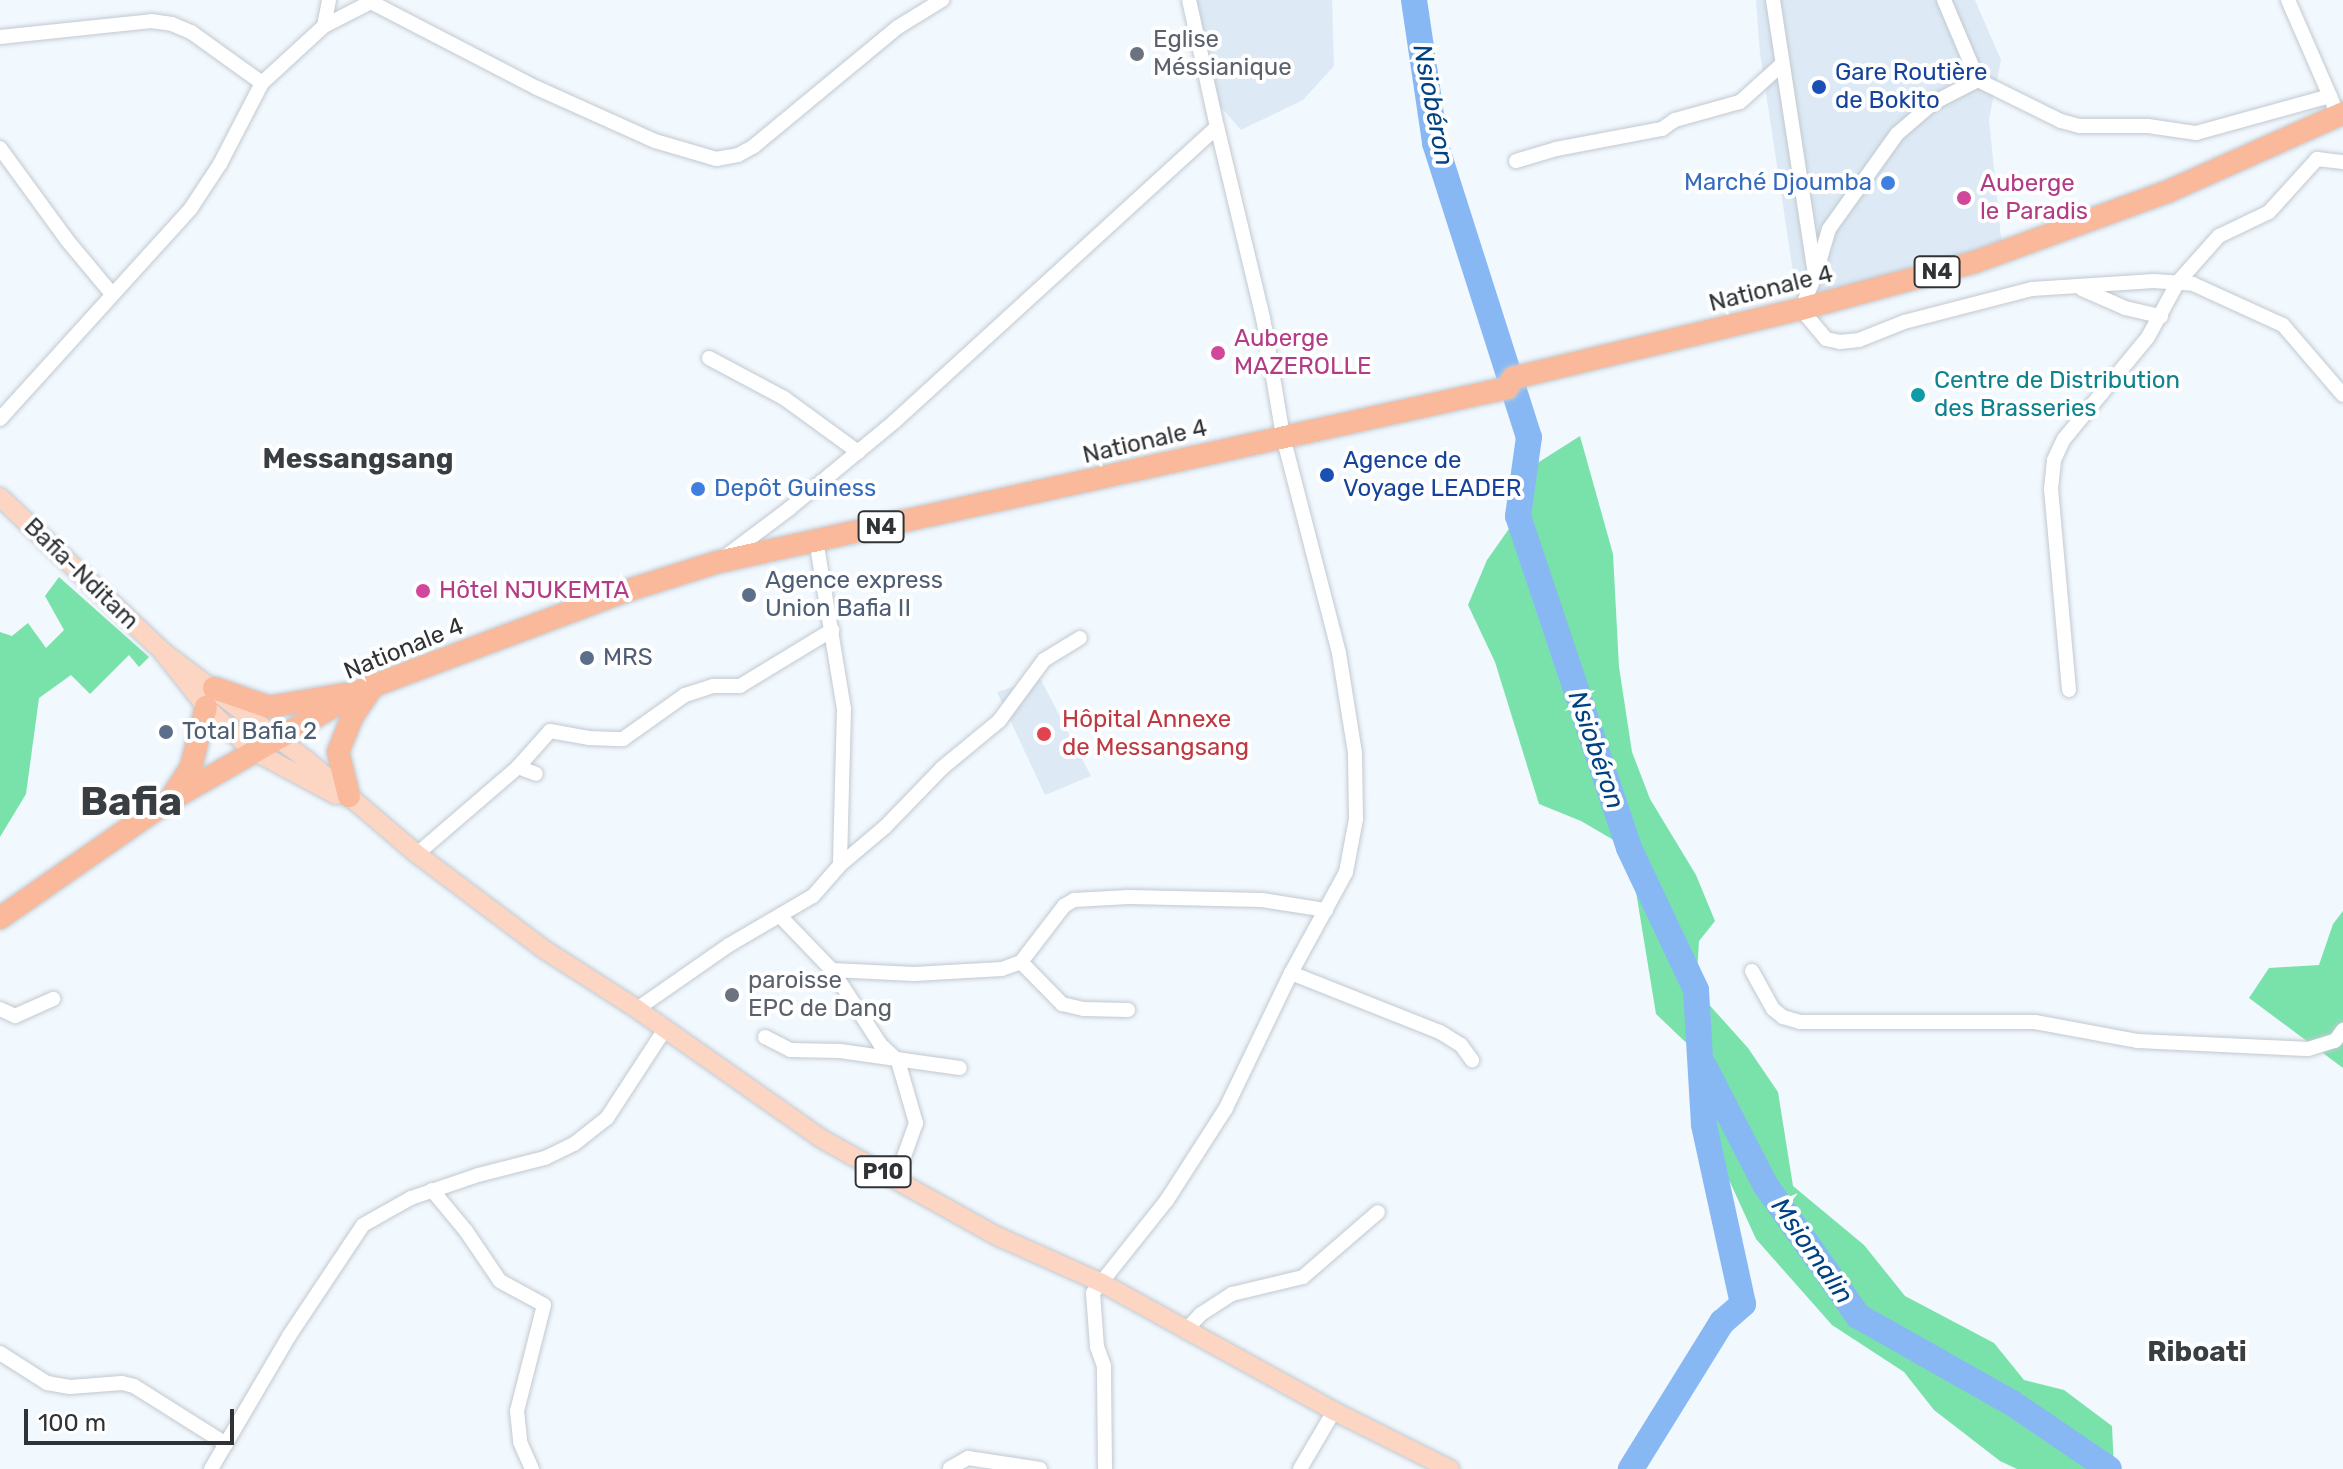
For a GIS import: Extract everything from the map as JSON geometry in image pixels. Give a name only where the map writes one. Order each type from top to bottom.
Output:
[{"type":"highway","name":"Nationale 4","points":[[0,918],[170,800],[367,688],[626,591],[718,562],[1510,383],[1975,262],[2169,191],[2337,108]]},
{"type":"highway","points":[[170,800],[191,767],[210,698],[269,707],[367,688]]},
{"type":"highway","points":[[354,800],[338,752],[367,688]]},
{"type":"main road","name":"Bafia-Nditam","points":[[0,497],[210,698]]},
{"type":"main road","points":[[210,698],[278,738]]},
{"type":"main road","points":[[210,698],[254,751]]},
{"type":"main road","name":"P10","points":[[278,738],[417,854],[542,948],[637,1009],[822,1139],[999,1237],[1102,1283],[1334,1411],[1450,1469]]},
{"type":"main road","name":"P10","points":[[254,751],[354,800]]},
{"type":"street","points":[[324,26],[329,0]]},
{"type":"street","points":[[0,419],[191,208],[220,164],[262,83],[324,26],[368,2],[399,15],[537,88],[655,141],[716,159],[738,155],[754,146],[898,27],[942,0]]},
{"type":"street","points":[[1105,1469],[1104,1366],[1097,1347],[1093,1293],[1195,1160],[1226,1108],[1291,973],[1346,872],[1354,839],[1357,787],[1355,753],[1339,653],[1283,436],[1263,318],[1189,0]]},
{"type":"street","points":[[1773,0],[1815,276]]},
{"type":"street","points":[[1944,0],[1978,80],[2061,121],[2080,126],[2148,126],[2196,133],[2337,108],[2288,0]]},
{"type":"street","points":[[0,37],[151,21],[172,24],[191,32],[262,83]]},
{"type":"street","points":[[1516,161],[1556,149],[1662,129],[1675,120],[1740,102],[1781,65]]},
{"type":"street","points":[[1978,80],[1933,103],[1897,134],[1829,229],[1801,309],[1826,339],[1840,342],[1859,340],[1904,322],[2032,289],[2178,282],[2222,296],[2283,325],[2343,395]]},
{"type":"street","points":[[718,562],[858,452],[991,335],[1217,127]]},
{"type":"street","points":[[0,148],[67,240],[112,294]]},
{"type":"street","points":[[2069,690],[2051,489],[2054,460],[2064,439],[2161,316],[2178,282],[2219,236],[2269,212],[2317,159],[2343,162]]},
{"type":"street","points":[[2082,288],[2125,308],[2161,316]]},
{"type":"street","points":[[709,358],[794,405],[858,452]]},
{"type":"street","points":[[816,540],[844,709],[840,865]]},
{"type":"street","points":[[417,854],[518,767],[550,731],[623,739],[685,695],[713,686],[740,686],[832,630]]},
{"type":"street","points":[[637,1009],[729,945],[781,917],[823,887],[840,865],[885,827],[942,768],[999,721],[1044,660],[1080,638]]},
{"type":"street","points":[[518,767],[536,774]]},
{"type":"street","points":[[832,970],[914,974],[1002,969],[1021,962],[1064,906],[1074,900],[1129,897],[1262,900],[1326,910]]},
{"type":"street","points":[[781,917],[832,970],[880,1044],[898,1061],[916,1123],[896,1179]]},
{"type":"street","points":[[1021,962],[1062,1004],[1083,1009],[1128,1010]]},
{"type":"street","points":[[1752,971],[1773,1009],[1783,1017],[1800,1022],[2035,1022],[2138,1041],[2308,1049],[2335,1041],[2343,1030]]},
{"type":"street","points":[[1291,973],[1440,1032],[1461,1045],[1472,1060]]},
{"type":"street","points":[[0,1009],[15,1016],[53,999]]},
{"type":"street","points":[[211,1469],[355,1234],[385,1210],[432,1190],[545,1158],[574,1144],[607,1118],[665,1029]]},
{"type":"street","points":[[765,1037],[790,1050],[840,1051],[960,1068]]},
{"type":"street","points":[[432,1190],[472,1239],[500,1281],[544,1305],[517,1411],[520,1442],[532,1469]]},
{"type":"street","points":[[1185,1331],[1201,1314],[1232,1294],[1303,1277],[1378,1212]]},
{"type":"street","points":[[0,1353],[47,1383],[70,1387],[122,1383],[134,1386],[226,1444]]},
{"type":"street","points":[[1300,1469],[1334,1411]]},
{"type":"street","points":[[950,1468],[968,1458],[1040,1469]]},
{"type":"shaded area","points":[[1190,0],[1332,0],[1334,66],[1303,100],[1241,130],[1220,106]]},
{"type":"shaded area","name":"Marché Djoumba","points":[[1756,0],[1975,0],[2001,60],[1989,119],[2002,248],[1798,305],[1760,53]]},
{"type":"shaded area","name":"Hôpital Annexe de Messangsang","points":[[1040,678],[1091,776],[1045,795],[997,692]]},
{"type":"green space","points":[[1580,436],[1613,554],[1619,667],[1632,752],[1650,799],[1696,875],[1715,921],[1699,941],[1696,990],[1748,1048],[1778,1092],[1793,1186],[1864,1245],[1905,1296],[1994,1343],[2024,1380],[2064,1390],[2112,1426],[2114,1469],[2017,1469],[2000,1461],[1934,1410],[1904,1372],[1832,1325],[1756,1239],[1704,1125],[1698,1054],[1656,1014],[1629,849],[1581,821],[1539,804],[1495,662],[1468,605],[1487,560],[1518,516],[1509,481]]},
{"type":"green space","points":[[59,577],[149,657],[139,667],[129,655],[90,694],[71,675],[39,698],[26,794],[0,837],[0,632],[12,636],[28,623],[46,648],[64,630],[45,596]]},
{"type":"green space","points":[[2343,911],[2343,1068],[2249,998],[2269,968],[2319,965],[2333,924]]},
{"type":"waterway","name":"Nsiobéron","points":[[1414,0],[1435,143],[1529,437],[1518,516],[1629,848],[1696,990],[1704,1125],[1743,1304],[1722,1322],[1631,1469]]},
{"type":"waterway","name":"Msiomalin","points":[[1704,1066],[1766,1186],[1858,1316],[2012,1403],[2109,1469]]},
{"type":"place","name":"Eglise Méssianique","points":[[1137,54]]},
{"type":"place","name":"Gare Routière de Bokito","points":[[1819,87]]},
{"type":"place","name":"Marché Djoumba","points":[[1888,183]]},
{"type":"place","name":"Auberge le Paradis","points":[[1964,198]]},
{"type":"place","name":"Auberge MAZEROLLE","points":[[1218,353]]},
{"type":"place","name":"Centre de Distribution des Brasseries","points":[[1918,395]]},
{"type":"place","name":"Agence de Voyage LEADER","points":[[1327,475]]},
{"type":"place","name":"Depôt Guiness","points":[[698,489]]},
{"type":"place","name":"Hôtel NJUKEMTA","points":[[423,591]]},
{"type":"place","name":"Agence express Union Bafia II","points":[[749,595]]},
{"type":"place","name":"MRS","points":[[587,658]]},
{"type":"place","name":"Total Bafia 2","points":[[166,732]]},
{"type":"place","name":"Hôpital Annexe de Messangsang","points":[[1044,734]]},
{"type":"place","name":"paroisse EPC de Dang","points":[[732,995]]},
{"type":"district","name":"Messangsang","points":[[358,459]]},
{"type":"district","name":"Bafia","points":[[131,802]]},
{"type":"district","name":"Riboati","points":[[2197,1352]]}]
